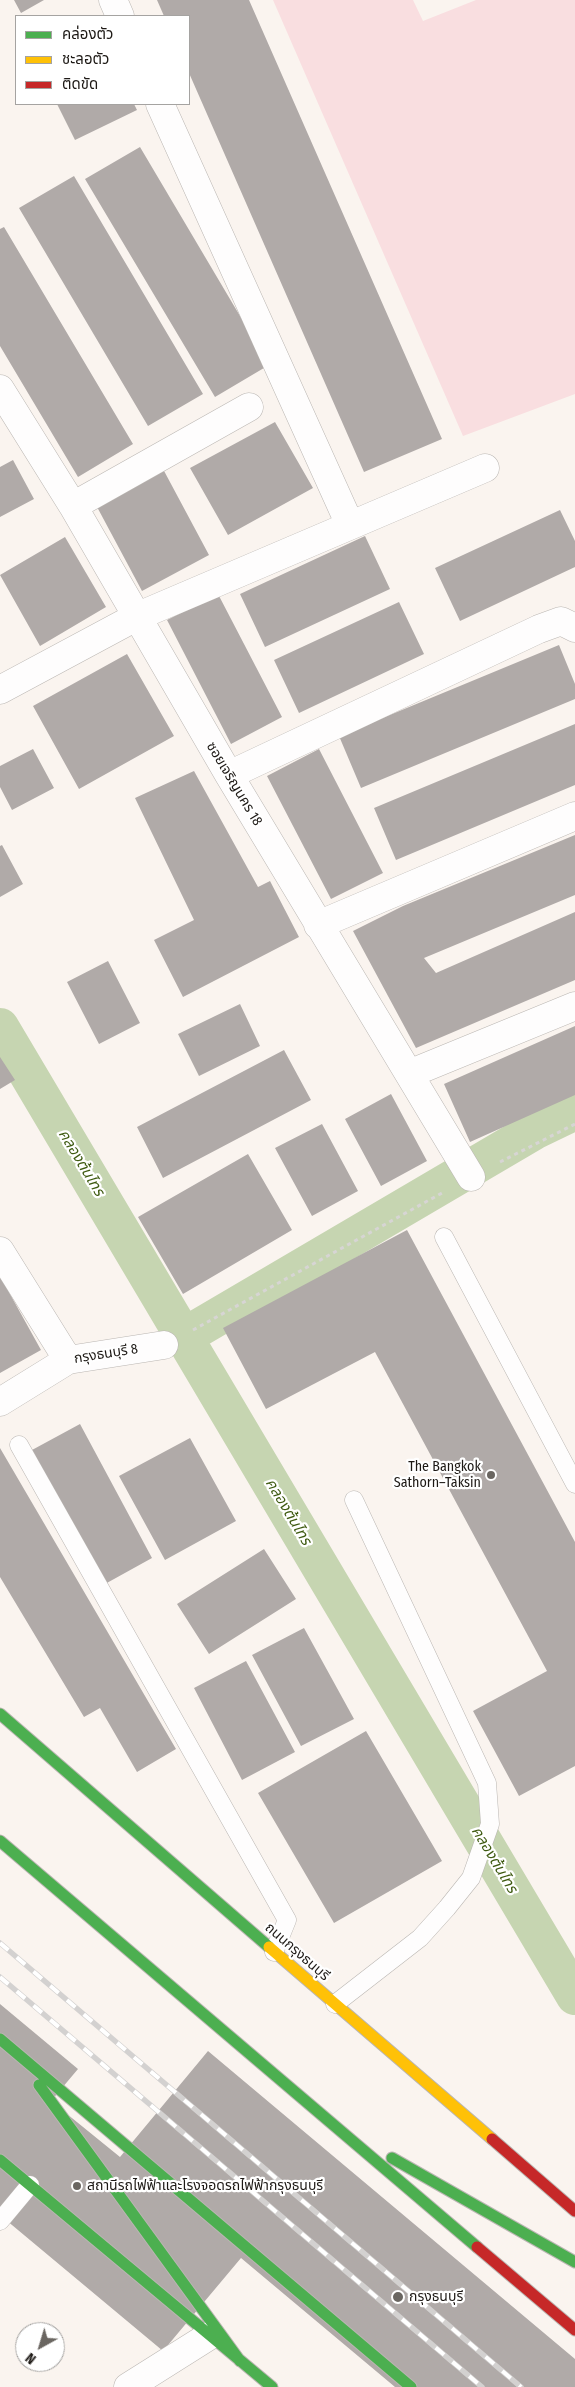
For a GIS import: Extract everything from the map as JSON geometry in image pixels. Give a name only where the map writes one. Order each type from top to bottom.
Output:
[{"type":"main road","name":"ถนนกรุงธนบุรี","points":[[0,1714],[573,2208]]},
{"type":"main road","points":[[0,1841],[173,1986],[575,2330]]},
{"type":"main road","points":[[36,1856],[173,1986]]},
{"type":"main road","points":[[0,2039],[411,2387]]},
{"type":"main road","points":[[14,2050],[240,2361]]},
{"type":"main road","points":[[334,2125],[575,2262]]},
{"type":"main road","points":[[0,2160],[272,2387]]},
{"type":"street","points":[[113,0],[120,15]]},
{"type":"street","points":[[160,105],[350,526]]},
{"type":"street","name":"ซอยเจริญนคร 18","points":[[0,389],[73,506],[229,775],[471,1177]]},
{"type":"street","points":[[73,506],[249,407]]},
{"type":"street","points":[[0,690],[136,617],[485,468]]},
{"type":"street","points":[[229,775],[539,629],[561,621],[575,628]]},
{"type":"street","points":[[318,925],[575,816]]},
{"type":"street","points":[[409,1074],[575,1006]]},
{"type":"street","points":[[0,1251],[68,1360]]},
{"type":"street","name":"กรุงธนบุรี 8","points":[[0,1402],[68,1360],[164,1345]]},
{"type":"street","points":[[128,2387],[209,2336]]},
{"type":"lane","points":[[444,1237],[575,1484]]},
{"type":"lane","points":[[18,1444],[287,1920],[274,1952]]},
{"type":"lane","points":[[335,2004],[420,1938],[471,1878],[490,1824],[487,1783],[354,1500]]},
{"type":"lane","points":[[0,2221],[30,2185]]},
{"type":"path","points":[[164,1345],[471,1177],[575,1124]]},
{"type":"shaded area","points":[[273,0],[413,0],[423,21],[476,0],[575,0],[575,394],[463,436]]},
{"type":"building","points":[[14,0],[44,0],[21,13]]},
{"type":"building","points":[[157,0],[249,0],[442,439],[364,472],[190,75],[190,15],[164,15]]},
{"type":"building","points":[[58,105],[134,105],[137,110],[75,140]]},
{"type":"building","points":[[140,147],[269,365],[215,397],[85,179]]},
{"type":"building","points":[[74,176],[203,394],[148,426],[19,208]]},
{"type":"building","points":[[4,227],[133,444],[78,477],[0,346],[0,229]]},
{"type":"building","points":[[275,422],[313,488],[228,535],[190,468]]},
{"type":"building","points":[[13,460],[34,499],[0,517],[0,467]]},
{"type":"building","points":[[163,469],[209,555],[142,591],[96,505]]},
{"type":"building","points":[[560,510],[575,541],[575,567],[460,621],[435,568]]},
{"type":"building","points":[[365,536],[390,589],[265,647],[240,594]]},
{"type":"building","points":[[65,537],[106,607],[40,646],[0,575]]},
{"type":"building","points":[[218,594],[282,717],[231,744],[167,620]]},
{"type":"building","points":[[399,602],[424,654],[299,713],[274,660]]},
{"type":"building","points":[[559,645],[575,684],[575,699],[361,788],[339,736]]},
{"type":"building","points":[[127,654],[174,736],[79,789],[33,706]]},
{"type":"building","points":[[575,724],[575,785],[396,860],[374,808]]},
{"type":"building","points":[[33,749],[54,788],[12,810],[0,787],[0,766]]},
{"type":"building","points":[[319,749],[383,873],[331,899],[267,776]]},
{"type":"building","points":[[194,771],[258,887],[270,881],[299,937],[183,997],[154,940],[194,920],[135,798]]},
{"type":"building","points":[[575,835],[575,895],[424,958],[436,973],[575,912],[575,980],[416,1048],[353,931],[403,906]]},
{"type":"building","points":[[2,845],[23,884],[0,897],[0,846]]},
{"type":"building","points":[[108,961],[140,1023],[99,1044],[67,982]]},
{"type":"building","points":[[240,1004],[260,1046],[199,1076],[178,1034]]},
{"type":"building","points":[[575,1026],[575,1095],[470,1142],[444,1084]]},
{"type":"building","points":[[284,1050],[311,1100],[163,1178],[137,1127]]},
{"type":"building","points":[[0,1057],[15,1080],[0,1089]]},
{"type":"building","points":[[391,1094],[427,1161],[381,1186],[345,1119]]},
{"type":"building","points":[[322,1124],[358,1191],[312,1216],[275,1148]]},
{"type":"building","points":[[248,1154],[292,1230],[183,1294],[138,1217]]},
{"type":"building","name":"The Bangkok Sathorn–Taksin","points":[[407,1230],[575,1542],[575,1766],[519,1796],[473,1711],[547,1671],[375,1352],[266,1409],[223,1328]]},
{"type":"building","points":[[0,1276],[41,1350],[0,1373]]},
{"type":"building","points":[[80,1424],[152,1558],[105,1584],[32,1450]]},
{"type":"building","points":[[190,1438],[236,1521],[165,1560],[119,1476]]},
{"type":"building","points":[[0,1448],[176,1749],[137,1772],[100,1708],[84,1717],[0,1577]]},
{"type":"building","points":[[264,1549],[296,1599],[209,1654],[177,1604]]},
{"type":"building","points":[[304,1628],[354,1719],[301,1746],[252,1655]]},
{"type":"building","points":[[246,1661],[295,1752],[242,1780],[194,1688]]},
{"type":"building","points":[[366,1731],[442,1861],[334,1923],[258,1793]]},
{"type":"building","points":[[0,2004],[78,2069],[51,2101],[120,2157],[208,2051],[575,2359],[575,2387],[395,2387],[241,2258],[163,2351],[0,2215]]},
{"type":"waterway","name":"คลองต้นไทร","points":[[0,1027],[575,1996]]},
{"type":"waterway","points":[[185,1336],[534,1131],[575,1111]]},
{"type":"railway","points":[[0,1943],[521,2387]]},
{"type":"railway","points":[[0,1977],[482,2387]]},
{"type":"traffic: fast","points":[[0,1714],[269,1947]]},
{"type":"traffic: fast","points":[[0,1841],[477,2247]]},
{"type":"traffic: fast","points":[[0,2039],[411,2387]]},
{"type":"traffic: fast","points":[[39,2085],[240,2361]]},
{"type":"traffic: fast","points":[[392,2158],[575,2262]]},
{"type":"traffic: fast","points":[[0,2160],[272,2387]]},
{"type":"traffic: slow","points":[[269,1947],[492,2139]]},
{"type":"traffic: jam","points":[[492,2139],[575,2211]]},
{"type":"traffic: jam","points":[[477,2247],[575,2330]]},
{"type":"place","name":"The Bangkok Sathorn–Taksin","points":[[491,1475]]},
{"type":"place","name":"สถานีรถไฟฟ้าและโรงจอดรถไฟฟ้ากรุงธนบุรี","points":[[77,2186]]},
{"type":"place","name":"กรุงธนบุรี","points":[[398,2297]]}]
